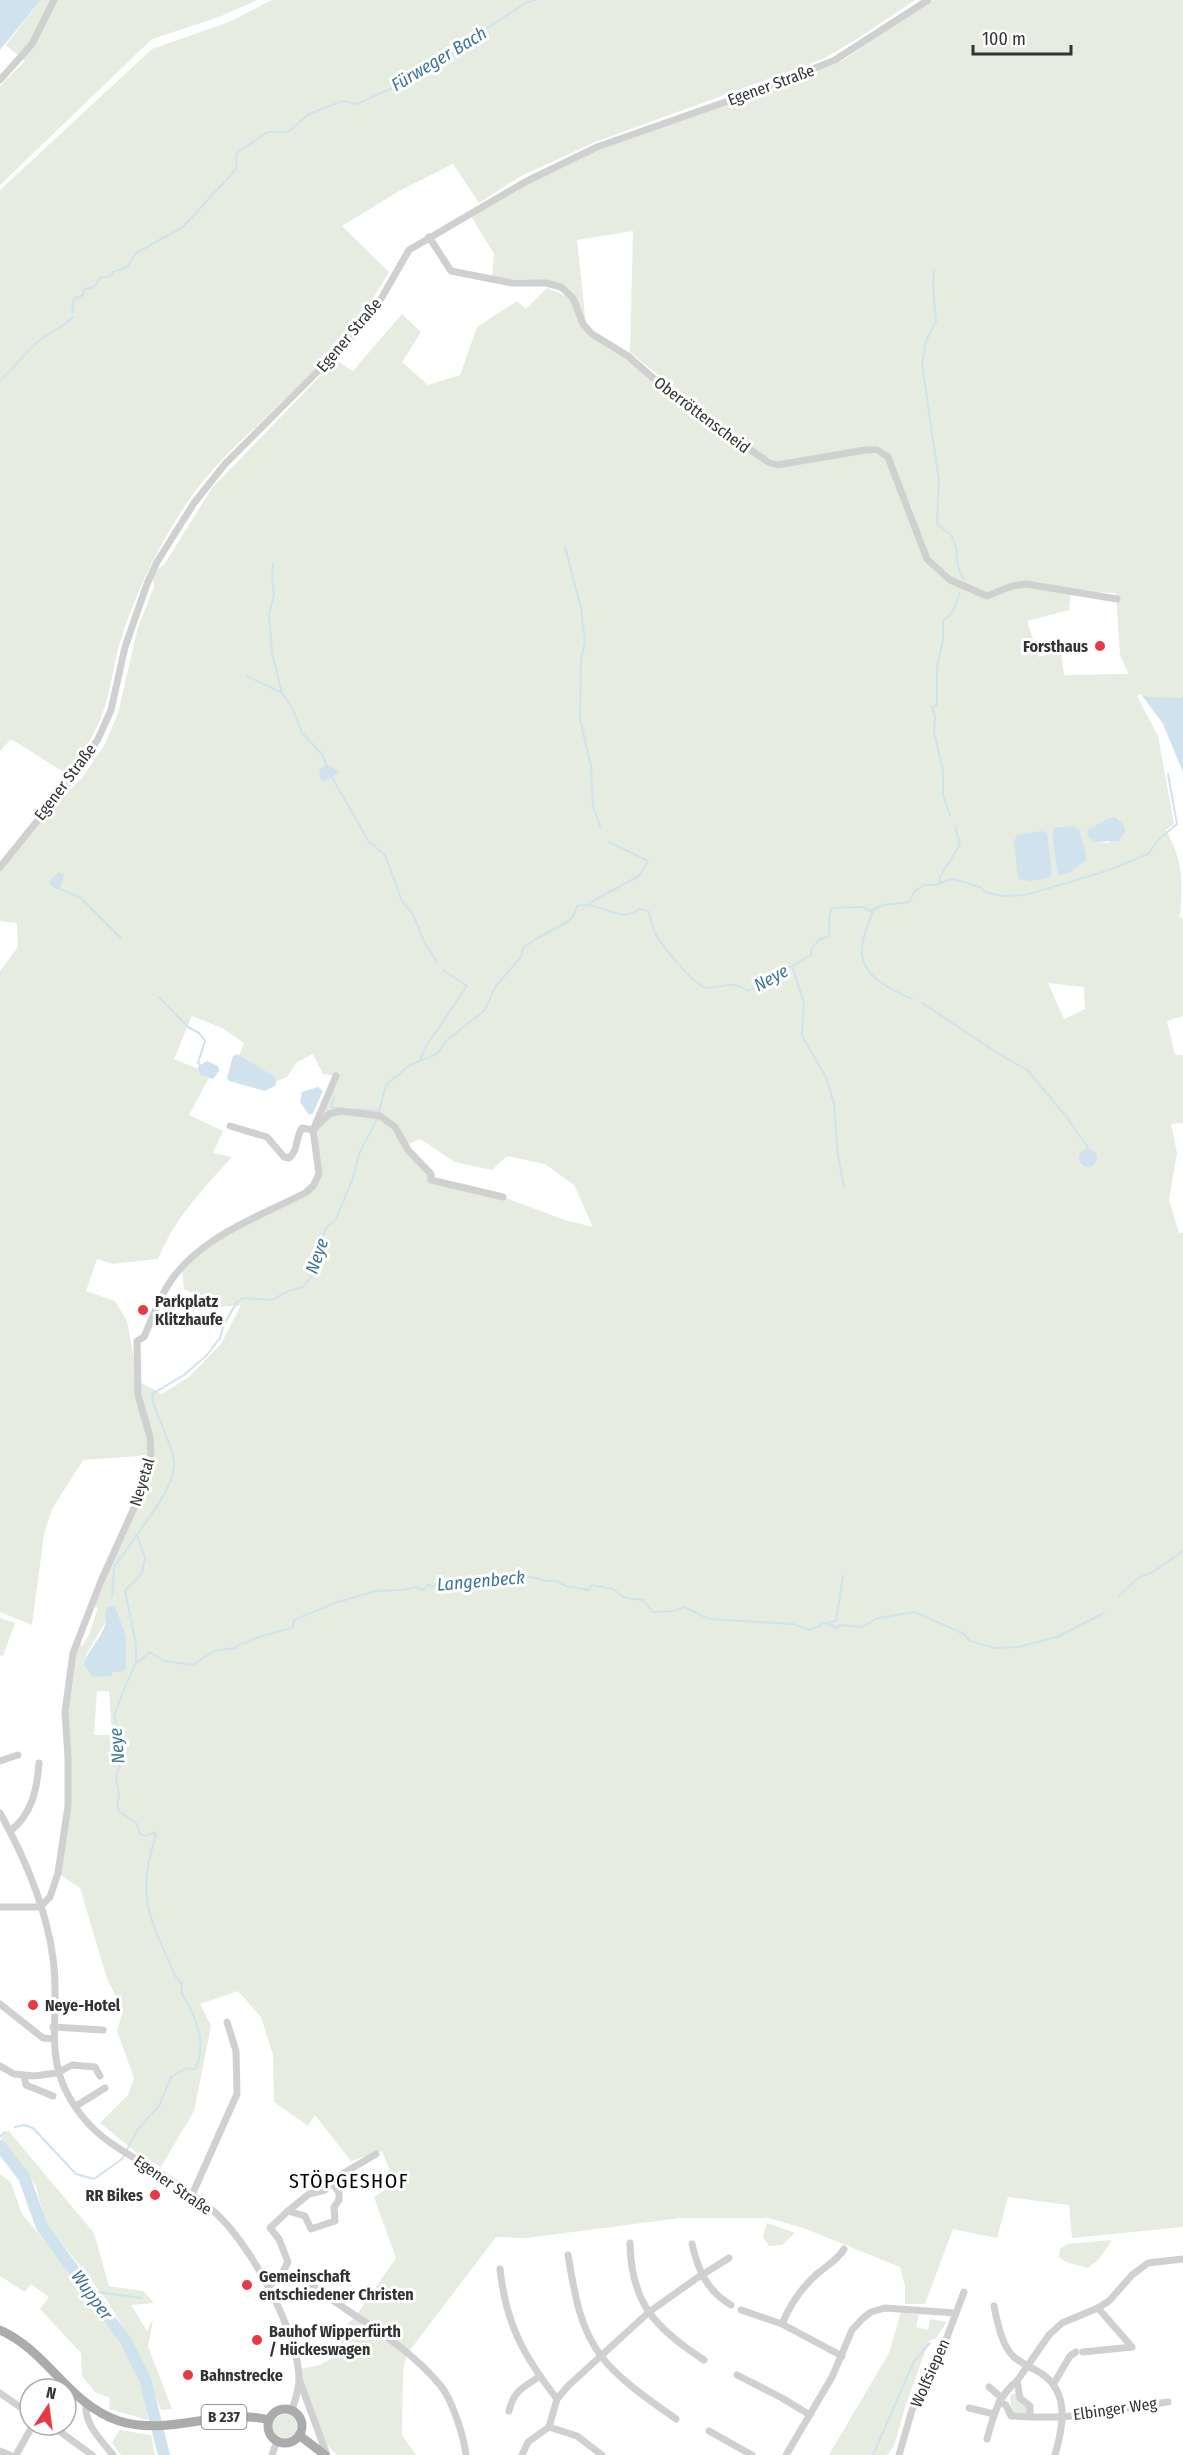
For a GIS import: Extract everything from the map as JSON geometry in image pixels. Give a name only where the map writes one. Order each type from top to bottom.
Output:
[{"type":"main road","name":"B 237","points":[[0,2330],[28,2347],[74,2395],[86,2404],[105,2415],[122,2421],[147,2426],[179,2425],[240,2415],[268,2420]]},
{"type":"main road","points":[[278,2410],[292,2410],[301,2421],[299,2435],[289,2442],[277,2441],[268,2429],[268,2420],[278,2410]]},
{"type":"main road","points":[[299,2435],[326,2455]]},
{"type":"street","points":[[0,80],[32,44],[54,0]]},
{"type":"street","name":"Egener Straße","points":[[0,867],[17,843],[76,773],[98,739],[111,710],[125,647],[147,584],[157,562],[194,503],[225,464],[348,341],[378,303],[409,250],[525,182],[597,147],[765,88],[835,60],[912,8],[928,0]]},
{"type":"street","name":"Oberröttenscheid","points":[[429,237],[451,271],[512,283],[546,283],[561,287],[573,297],[583,324],[592,333],[628,356],[678,400],[768,462],[778,465],[866,450],[877,450],[888,457],[923,554],[950,580],[987,596],[1012,586],[1026,584],[1117,599]]},
{"type":"street","points":[[313,1130],[336,1076]]},
{"type":"street","points":[[313,1130],[329,1114],[341,1111],[369,1114],[390,1121],[408,1150],[431,1174],[431,1180],[503,1197]]},
{"type":"street","points":[[230,1126],[267,1137],[284,1157],[289,1158],[297,1148],[302,1128],[313,1130]]},
{"type":"street","name":"Neyetal","points":[[40,1907],[50,1897],[58,1873],[68,1806],[68,1758],[64,1712],[73,1653],[101,1581],[134,1508],[146,1476],[151,1454],[150,1437],[138,1395],[137,1341],[144,1337],[170,1283],[195,1254],[213,1241],[305,1193],[313,1186],[319,1174],[313,1130]]},
{"type":"street","points":[[0,1761],[18,1755]]},
{"type":"street","points":[[10,1832],[29,1810],[38,1778],[39,1763]]},
{"type":"street","name":"Egener Straße","points":[[0,1813],[20,1849],[40,1907],[53,1959],[53,2039],[57,2073],[88,2123],[118,2147],[213,2211],[244,2248],[268,2286],[292,2340],[299,2381],[292,2410]]},
{"type":"street","points":[[0,1907],[40,1907]]},
{"type":"street","points":[[0,2004],[43,2038],[53,2039]]},
{"type":"street","points":[[192,2195],[237,2094],[236,2050],[227,2022]]},
{"type":"street","points":[[53,2027],[103,2030]]},
{"type":"street","points":[[0,2067],[7,2072],[24,2076],[57,2073],[76,2064],[94,2067],[100,2076]]},
{"type":"street","points":[[24,2076],[26,2085],[30,2089],[53,2096]]},
{"type":"street","points":[[76,2106],[105,2088]]},
{"type":"street","points":[[268,2286],[280,2277],[288,2262],[279,2239],[270,2228],[309,2194],[325,2190],[339,2176],[376,2154]]},
{"type":"street","points":[[288,2211],[305,2216],[311,2229],[335,2221],[334,2207],[339,2200],[339,2192],[332,2183]]},
{"type":"street","points":[[630,2243],[631,2274],[648,2312],[669,2335],[704,2360]]},
{"type":"street","points":[[692,2244],[701,2275],[709,2288],[731,2305]]},
{"type":"street","points":[[782,2324],[793,2301],[805,2286],[838,2258],[844,2249]]},
{"type":"street","points":[[568,2255],[576,2303],[601,2356],[648,2399],[676,2419]]},
{"type":"street","points":[[522,2455],[528,2442],[549,2427],[557,2398],[601,2356],[648,2312],[729,2258]]},
{"type":"street","points":[[987,2439],[994,2414],[1008,2388],[1017,2381],[1049,2335],[1062,2323],[1109,2301],[1132,2275],[1148,2263],[1183,2259]]},
{"type":"street","points":[[500,2269],[503,2296],[512,2328],[540,2376],[557,2398]]},
{"type":"street","points":[[280,2277],[289,2276],[309,2282],[407,2354],[442,2387],[460,2432],[466,2455]]},
{"type":"street","name":"Wolfsiepen","points":[[899,2455],[912,2410],[947,2337],[964,2292]]},
{"type":"street","points":[[994,2306],[1003,2339],[1012,2356],[1054,2383],[1062,2401],[1063,2417],[1055,2455]]},
{"type":"street","points":[[786,2455],[842,2356],[852,2330],[871,2312],[885,2308],[900,2308],[955,2313]]},
{"type":"street","points":[[1054,2383],[1070,2356],[1079,2352],[1132,2347],[1098,2308]]},
{"type":"street","points":[[741,2310],[782,2324],[842,2356]]},
{"type":"street","points":[[737,2375],[810,2415]]},
{"type":"street","points":[[509,2411],[516,2392],[540,2376]]},
{"type":"street","points":[[299,2381],[326,2455]]},
{"type":"street","points":[[989,2387],[1006,2405],[1011,2416],[1030,2417],[1030,2406],[1020,2398],[1017,2381]]},
{"type":"street","points":[[0,2393],[18,2406]]},
{"type":"street","name":"Elbinger Weg","points":[[1030,2417],[1063,2417],[1168,2402]]},
{"type":"street","points":[[86,2404],[85,2411],[90,2425],[112,2455]]},
{"type":"street","points":[[969,2408],[994,2414]]},
{"type":"street","points":[[549,2427],[577,2436],[602,2455]]},
{"type":"street","points":[[709,2431],[752,2455]]},
{"type":"street","points":[[16,2455],[26,2437]]},
{"type":"street","points":[[67,2437],[92,2455]]},
{"type":"street","points":[[272,2455],[277,2441]]},
{"type":"street","points":[[0,2451],[10,2455]]},
{"type":"shaded area","points":[[41,0],[257,0],[219,17],[152,39],[0,185],[0,86],[25,61],[6,45]]},
{"type":"shaded area","points":[[272,0],[915,0],[823,59],[595,142],[519,177],[479,203],[453,164],[399,191],[342,226],[389,272],[377,293],[349,331],[300,384],[223,459],[184,507],[157,553],[135,600],[120,643],[100,720],[67,774],[11,739],[0,751],[0,190],[152,49],[229,22]]},
{"type":"shaded area","points":[[934,0],[1183,0],[1183,767],[1167,728],[1145,695],[1137,696],[1158,736],[1174,824],[1166,830],[1176,851],[1181,871],[1180,917],[1183,919],[1183,1016],[1167,1021],[1175,1055],[1183,1055],[1183,1123],[1171,1124],[1177,1153],[1169,1200],[1179,1233],[1183,1233],[1183,2227],[1072,2238],[1069,2205],[1008,2197],[997,2238],[953,2229],[925,2304],[905,2304],[905,2286],[900,2267],[806,2229],[769,2218],[680,2218],[527,2238],[496,2237],[407,2354],[403,2370],[402,2435],[416,2455],[337,2455],[327,2445],[302,2381],[301,2369],[320,2365],[344,2352],[338,2332],[355,2317],[396,2258],[374,2197],[395,2183],[382,2151],[351,2161],[315,2115],[308,2126],[274,2102],[273,2055],[261,2017],[238,1991],[200,2004],[211,2026],[194,2111],[161,2167],[136,2152],[100,2123],[128,2095],[134,2078],[117,2031],[123,2010],[107,1979],[80,1888],[58,1873],[68,1806],[65,1712],[78,1641],[82,1646],[89,1635],[98,1608],[91,1605],[134,1508],[151,1455],[83,1460],[52,1509],[44,1534],[32,1625],[0,1612],[0,971],[18,947],[17,923],[0,921],[0,867],[49,810],[82,778],[105,744],[118,713],[138,627],[154,587],[152,573],[164,565],[212,488],[329,367],[339,362],[353,371],[402,314],[421,332],[402,362],[428,385],[460,375],[477,327],[517,301],[526,309],[547,288],[570,298],[582,328],[600,343],[624,356],[678,402],[766,465],[796,466],[857,453],[872,454],[886,459],[921,549],[922,541],[913,511],[889,455],[878,448],[782,463],[762,455],[686,398],[630,352],[633,231],[577,240],[586,325],[575,298],[566,288],[546,281],[492,278],[494,254],[471,216],[527,184],[599,148],[766,91],[842,61]],"holes":[[[1071,591],[1116,593],[1120,656],[1129,674],[1064,675],[1061,651],[1039,657],[1027,621],[1069,610]],[[1114,816],[1124,825],[1109,843],[1095,842],[1089,838],[1098,825]],[[1048,983],[1084,987],[1085,1009],[1064,1019]],[[192,1016],[222,1028],[244,1043],[235,1067],[275,1082],[287,1077],[297,1062],[313,1054],[323,1074],[336,1076],[313,1130],[319,1174],[305,1193],[213,1241],[182,1267],[184,1289],[221,1307],[241,1305],[221,1344],[189,1377],[162,1394],[138,1381],[127,1321],[115,1301],[86,1291],[97,1259],[113,1264],[158,1259],[181,1218],[232,1157],[213,1153],[223,1131],[189,1115],[211,1074],[174,1059]],[[420,1139],[455,1162],[492,1170],[507,1156],[545,1164],[574,1185],[593,1227],[565,1220],[503,1197],[431,1180],[406,1145]],[[114,1607],[126,1636],[126,1667],[112,1672],[86,1655]],[[97,1691],[109,1691],[112,1735],[94,1735]]]},
{"type":"shaded area","points":[[0,1618],[15,1623],[3,1656],[0,1655]]},
{"type":"shaded area","points":[[8,2130],[94,2233],[109,2286],[143,2291],[154,2303],[131,2305],[147,2331],[153,2319],[148,2347],[172,2409],[161,2410],[140,2359],[106,2299],[45,2222],[36,2186],[1,2139]]},
{"type":"shaded area","points":[[0,2174],[10,2181],[22,2214],[59,2258],[84,2299],[114,2334],[133,2366],[145,2396],[148,2420],[109,2409],[110,2398],[95,2392],[82,2376],[81,2353],[40,2309],[49,2297],[31,2284],[25,2292],[0,2276]]},
{"type":"shaded area","points":[[767,2223],[795,2233],[782,2245],[769,2246],[763,2237]]},
{"type":"shaded area","points":[[1112,2240],[1099,2259],[1088,2268],[1066,2262],[1059,2257],[1060,2249],[1067,2244]]},
{"type":"shaded area","points":[[901,2312],[919,2315],[916,2327],[928,2330],[930,2319],[947,2322],[936,2338],[929,2341],[906,2404],[894,2446],[887,2455],[829,2455],[889,2353]]},
{"type":"shaded area","points":[[1016,2393],[1027,2406],[1028,2413],[1012,2415],[1010,2395]]},
{"type":"shaded area","points":[[285,2414],[290,2415],[296,2421],[296,2431],[290,2437],[285,2438],[280,2437],[274,2431],[273,2426],[274,2421],[280,2415]]},
{"type":"shaded area","points":[[119,2430],[151,2435],[155,2455],[121,2455],[112,2443]]},
{"type":"water","points":[[0,0],[41,0],[0,50]]},
{"type":"water","points":[[1141,694],[1148,697],[1183,698],[1183,772],[1163,724]]},
{"type":"water","points":[[327,765],[340,772],[323,782],[319,776],[320,769]]},
{"type":"water","points":[[1114,816],[1124,825],[1125,832],[1119,841],[1095,842],[1089,838],[1087,830]]},
{"type":"water","points":[[1072,826],[1079,829],[1087,859],[1069,873],[1058,875],[1052,834],[1054,828]]},
{"type":"water","points":[[1042,831],[1047,833],[1052,871],[1050,877],[1031,881],[1018,879],[1014,841],[1017,835]]},
{"type":"water","points":[[59,872],[64,875],[60,889],[56,889],[50,885],[49,881]]},
{"type":"water","points":[[237,1054],[275,1077],[276,1085],[265,1091],[229,1081],[227,1078],[233,1056]]},
{"type":"water","points":[[207,1061],[218,1066],[219,1071],[213,1079],[200,1074],[198,1067]]},
{"type":"water","points":[[318,1087],[323,1091],[313,1113],[309,1115],[300,1102],[302,1092]]},
{"type":"water","points":[[1088,1149],[1094,1152],[1097,1158],[1094,1164],[1088,1167],[1082,1164],[1079,1158],[1082,1152]]},
{"type":"water","points":[[108,1606],[115,1607],[126,1636],[126,1667],[124,1671],[113,1672],[111,1676],[93,1677],[84,1665],[103,1630]]},
{"type":"waterway","name":"Fürweger Bach","points":[[72,313],[74,299],[83,295],[84,289],[94,287],[100,278],[111,276],[113,272],[127,267],[136,253],[183,227],[236,169],[237,153],[267,132],[288,132],[309,114],[343,101],[357,104],[414,78],[436,62],[464,48],[480,33],[525,3],[535,0]]},
{"type":"waterway","points":[[934,270],[936,321],[926,341],[922,364],[939,481],[937,524],[955,542],[958,567],[964,579]]},
{"type":"waterway","name":"Fürweger Bach","points":[[0,381],[41,339],[66,324],[73,317]]},
{"type":"waterway","points":[[565,547],[581,608],[585,642],[581,660],[580,719],[591,766],[593,807],[601,828]]},
{"type":"waterway","points":[[273,563],[274,595],[269,615],[272,653],[282,693],[292,707],[302,733],[322,754],[327,766]]},
{"type":"waterway","points":[[950,815],[943,795],[943,770],[934,732],[935,716],[932,707],[937,705],[937,667],[943,640],[943,621],[952,613],[960,593]]},
{"type":"waterway","points":[[247,676],[282,693]]},
{"type":"waterway","points":[[330,774],[369,842],[385,855],[402,901],[413,914],[425,944],[437,961]]},
{"type":"waterway","name":"Neye","points":[[15,2127],[24,2125],[33,2128],[76,2174],[94,2179],[122,2159],[138,2129],[159,2106],[171,2077],[186,2068],[195,2069],[199,2059],[200,2039],[195,2019],[181,1992],[182,1984],[176,1977],[160,1941],[149,1909],[146,1876],[155,1832],[145,1836],[140,1834],[137,1824],[119,1811],[117,1806],[119,1794],[116,1778],[120,1764],[118,1729],[114,1716],[136,1663],[136,1644],[125,1591],[142,1573],[145,1558],[137,1535],[165,1493],[174,1465],[171,1449],[155,1409],[152,1394],[184,1375],[207,1355],[220,1338],[224,1324],[237,1302],[243,1298],[272,1300],[303,1287],[310,1279],[326,1228],[336,1219],[353,1178],[359,1154],[377,1119],[386,1085],[410,1065],[437,1054],[445,1042],[485,1010],[495,987],[521,957],[523,948],[567,922],[573,917],[577,906],[594,906],[617,914],[632,913],[639,909],[648,911],[659,939],[696,982],[703,987],[734,985],[748,991],[811,955],[812,948],[820,939],[828,937],[829,915],[832,908],[862,907],[870,911],[884,905],[909,902],[915,891],[924,885],[934,885],[953,879],[980,887],[985,892],[1003,896],[1025,895],[1109,870],[1148,854],[1158,840],[1177,824],[1168,774]]},
{"type":"waterway","points":[[939,883],[940,877],[960,844],[955,826]]},
{"type":"waterway","points":[[589,903],[639,876],[648,861],[609,842]]},
{"type":"waterway","points":[[60,889],[81,898],[121,938]]},
{"type":"waterway","points":[[873,910],[862,947],[865,966],[886,986],[912,999]]},
{"type":"waterway","points":[[792,966],[804,1003],[802,1036],[826,1077],[834,1104],[838,1156],[844,1187]]},
{"type":"waterway","points":[[420,1060],[426,1046],[467,986],[443,970]]},
{"type":"waterway","points":[[159,997],[205,1041],[198,1063],[201,1066]]},
{"type":"waterway","points":[[922,1003],[1027,1070],[1066,1116],[1089,1149]]},
{"type":"waterway","points":[[334,1098],[331,1107],[340,1109]]},
{"type":"waterway","points":[[355,1109],[379,1111]]},
{"type":"waterway","points":[[112,1597],[114,1567],[137,1535]]},
{"type":"waterway","name":"Langenbeck","points":[[1119,1596],[1138,1578],[1153,1572],[1183,1551]]},
{"type":"waterway","name":"Langenbeck","points":[[137,1663],[150,1652],[164,1661],[193,1665],[214,1651],[235,1648],[255,1638],[288,1629],[293,1627],[294,1620],[335,1603],[375,1591],[417,1587],[423,1590],[428,1585],[437,1587],[519,1579],[522,1575],[588,1590],[592,1585],[613,1589],[625,1598],[643,1600],[653,1612],[675,1611],[684,1607],[709,1619],[793,1624],[810,1630],[820,1626],[822,1622],[837,1628],[840,1625],[862,1627],[878,1618],[915,1612],[964,1634],[970,1641],[995,1648],[1018,1647],[1057,1637],[1104,1613]]},
{"type":"waterway","points":[[828,1623],[836,1621],[843,1576]]},
{"type":"waterway","name":"Neye","points":[[0,2137],[5,2132]]},
{"type":"waterway","name":"Wupper","points":[[0,2146],[24,2177],[42,2227],[125,2340],[145,2379],[164,2455]]},
{"type":"waterway","points":[[88,2291],[142,2298]]},
{"type":"waterway","points":[[873,2455],[914,2361],[930,2343]]},
{"type":"place","name":"Forsthaus","points":[[1100,646]]},
{"type":"place","name":"Parkplatz Klitzhaufe","points":[[143,1310]]},
{"type":"place","name":"Neye-Hotel","points":[[33,2005]]},
{"type":"place","name":"RR Bikes","points":[[155,2195]]},
{"type":"place","name":"Gemeinschaft entschiedener Christen","points":[[247,2285]]},
{"type":"place","name":"Bauhof Wipperfürth / Hückeswagen","points":[[257,2340]]},
{"type":"place","name":"Bahnstrecke","points":[[188,2375]]},
{"type":"district","name":"STÖPGESHOF","points":[[349,2181]]}]
